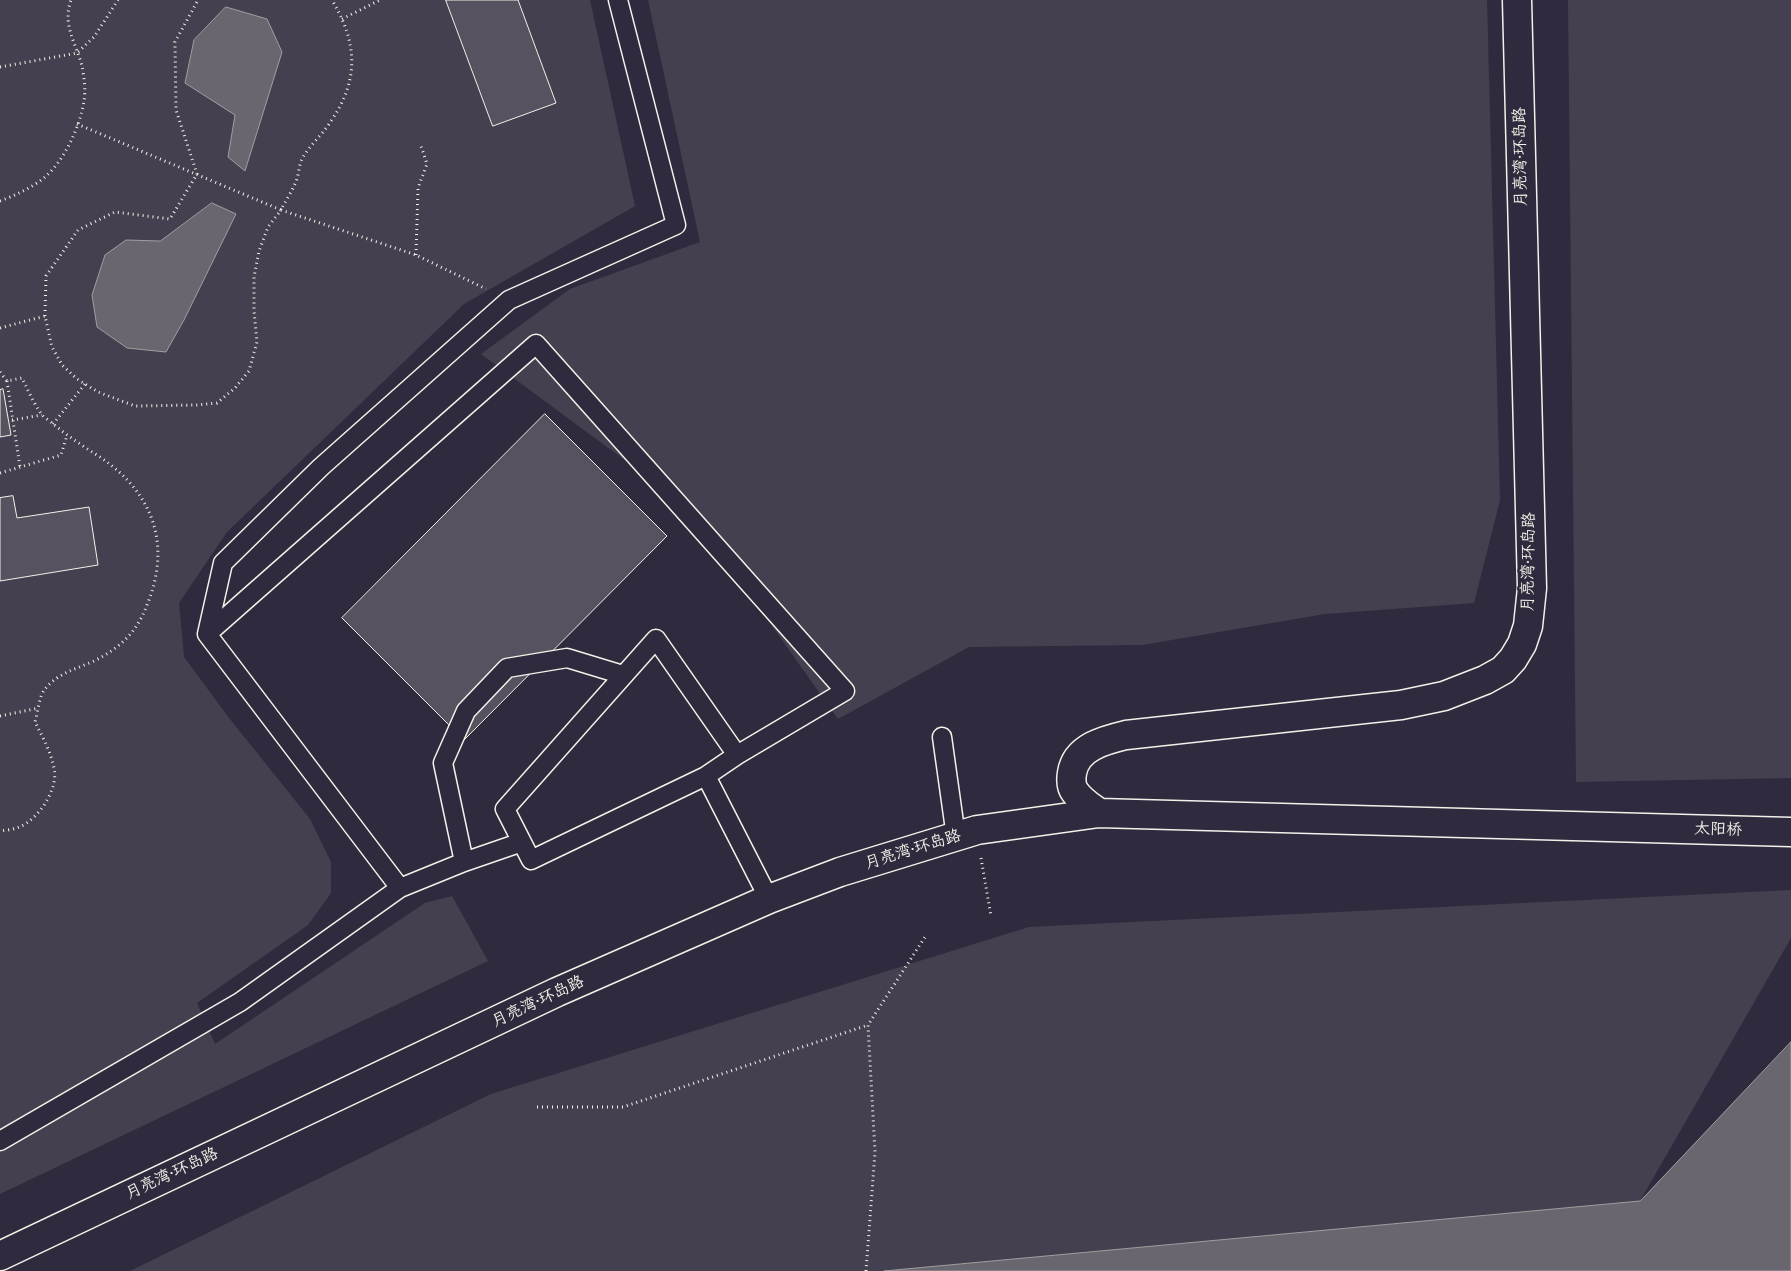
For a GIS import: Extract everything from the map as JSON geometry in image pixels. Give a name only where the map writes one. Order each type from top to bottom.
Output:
[{"type":"street","name":"月亮湾·环岛路","points":[[1099,813],[1074,791],[1071,780],[1077,760],[1085,751],[1096,744],[1126,735],[1401,705],[1422,701],[1464,688],[1503,670],[1513,659],[1522,644],[1528,626],[1532,588],[1517,0]]},
{"type":"street","name":"月亮湾·环岛路","points":[[0,1256],[558,992],[769,899],[840,872],[966,833],[1099,813],[1645,829]]},
{"type":"street","name":"太阳桥","points":[[1645,829],[1791,832]]},
{"type":"lane","points":[[400,888],[207,634],[222,563],[321,467],[509,300],[676,225],[618,0]]},
{"type":"lane","points":[[207,634],[536,344],[845,691],[706,776],[531,860],[505,809],[656,639],[737,756]]},
{"type":"lane","points":[[464,862],[443,763],[466,711],[507,668],[567,658],[623,675]]},
{"type":"lane","points":[[942,737],[966,833]]},
{"type":"lane","points":[[706,776],[769,899]]},
{"type":"lane","points":[[0,1141],[240,1002],[400,888],[464,862],[522,842]]},
{"type":"path","points":[[0,201],[18,194],[45,177],[65,154],[77,124],[85,100],[82,67],[72,38],[67,11],[70,0]]},
{"type":"path","points":[[0,67],[77,53],[94,37],[118,0]]},
{"type":"path","points":[[198,0],[175,42],[176,110],[197,174],[170,220],[115,212],[78,230],[46,276],[45,316],[52,347],[62,365],[98,392],[135,406],[217,403],[235,388],[249,371],[257,342],[254,311],[254,277],[260,250],[268,227],[281,210],[296,181],[302,159],[314,140],[331,122],[345,95],[353,68],[350,39],[332,0]]},
{"type":"path","points":[[342,19],[380,0]]},
{"type":"path","points":[[77,124],[281,210],[416,255],[509,300]]},
{"type":"path","points":[[416,255],[418,188],[427,164],[421,146]]},
{"type":"path","points":[[0,328],[45,316]]},
{"type":"path","points":[[0,372],[6,382],[20,467]]},
{"type":"path","points":[[0,831],[20,827],[40,813],[52,792],[55,770],[36,722],[44,690],[64,672],[94,661],[118,646],[141,622],[154,589],[157,563],[157,532],[145,502],[131,483],[42,415],[22,378],[6,382]]},
{"type":"path","points":[[54,424],[85,384]]},
{"type":"path","points":[[12,420],[42,415]]},
{"type":"path","points":[[0,473],[60,454],[67,435]]},
{"type":"path","points":[[0,716],[39,708]]},
{"type":"path","points":[[966,833],[991,916]]},
{"type":"path","points":[[866,1271],[875,1152],[868,1024],[925,937]]},
{"type":"path","points":[[537,1107],[624,1107],[868,1024]]},
{"type":"shaded area","points":[[0,0],[590,0],[635,206],[464,304],[227,532],[179,603],[184,657],[229,718],[310,819],[331,862],[331,893],[308,925],[197,1003],[215,1044],[425,903],[452,896],[488,961],[0,1194]]},
{"type":"shaded area","points":[[648,0],[1487,0],[1500,500],[1474,603],[1325,614],[1142,645],[969,647],[838,719],[687,506],[481,354],[570,289],[700,242]]},
{"type":"shaded area","points":[[1568,0],[1791,0],[1791,778],[1576,782]]},
{"type":"shaded area","points":[[226,7],[267,19],[282,52],[245,171],[228,157],[235,115],[185,83],[194,40]]},
{"type":"shaded area","points":[[212,203],[236,214],[184,320],[166,352],[127,348],[97,327],[92,295],[105,255],[126,240],[160,241]]},
{"type":"shaded area","points":[[1791,890],[1791,938],[1640,1201],[884,1271],[130,1271],[491,1094],[1029,927]]},
{"type":"shaded area","points":[[1791,1042],[1791,1271],[884,1271],[1640,1201]]},
{"type":"building","points":[[446,0],[518,0],[556,103],[493,126]]},
{"type":"building","points":[[3,389],[11,435],[0,437],[0,390]]},
{"type":"building","points":[[545,414],[667,536],[464,740],[342,618]]},
{"type":"building","points":[[13,496],[17,518],[89,507],[98,565],[0,581],[0,498]]}]
